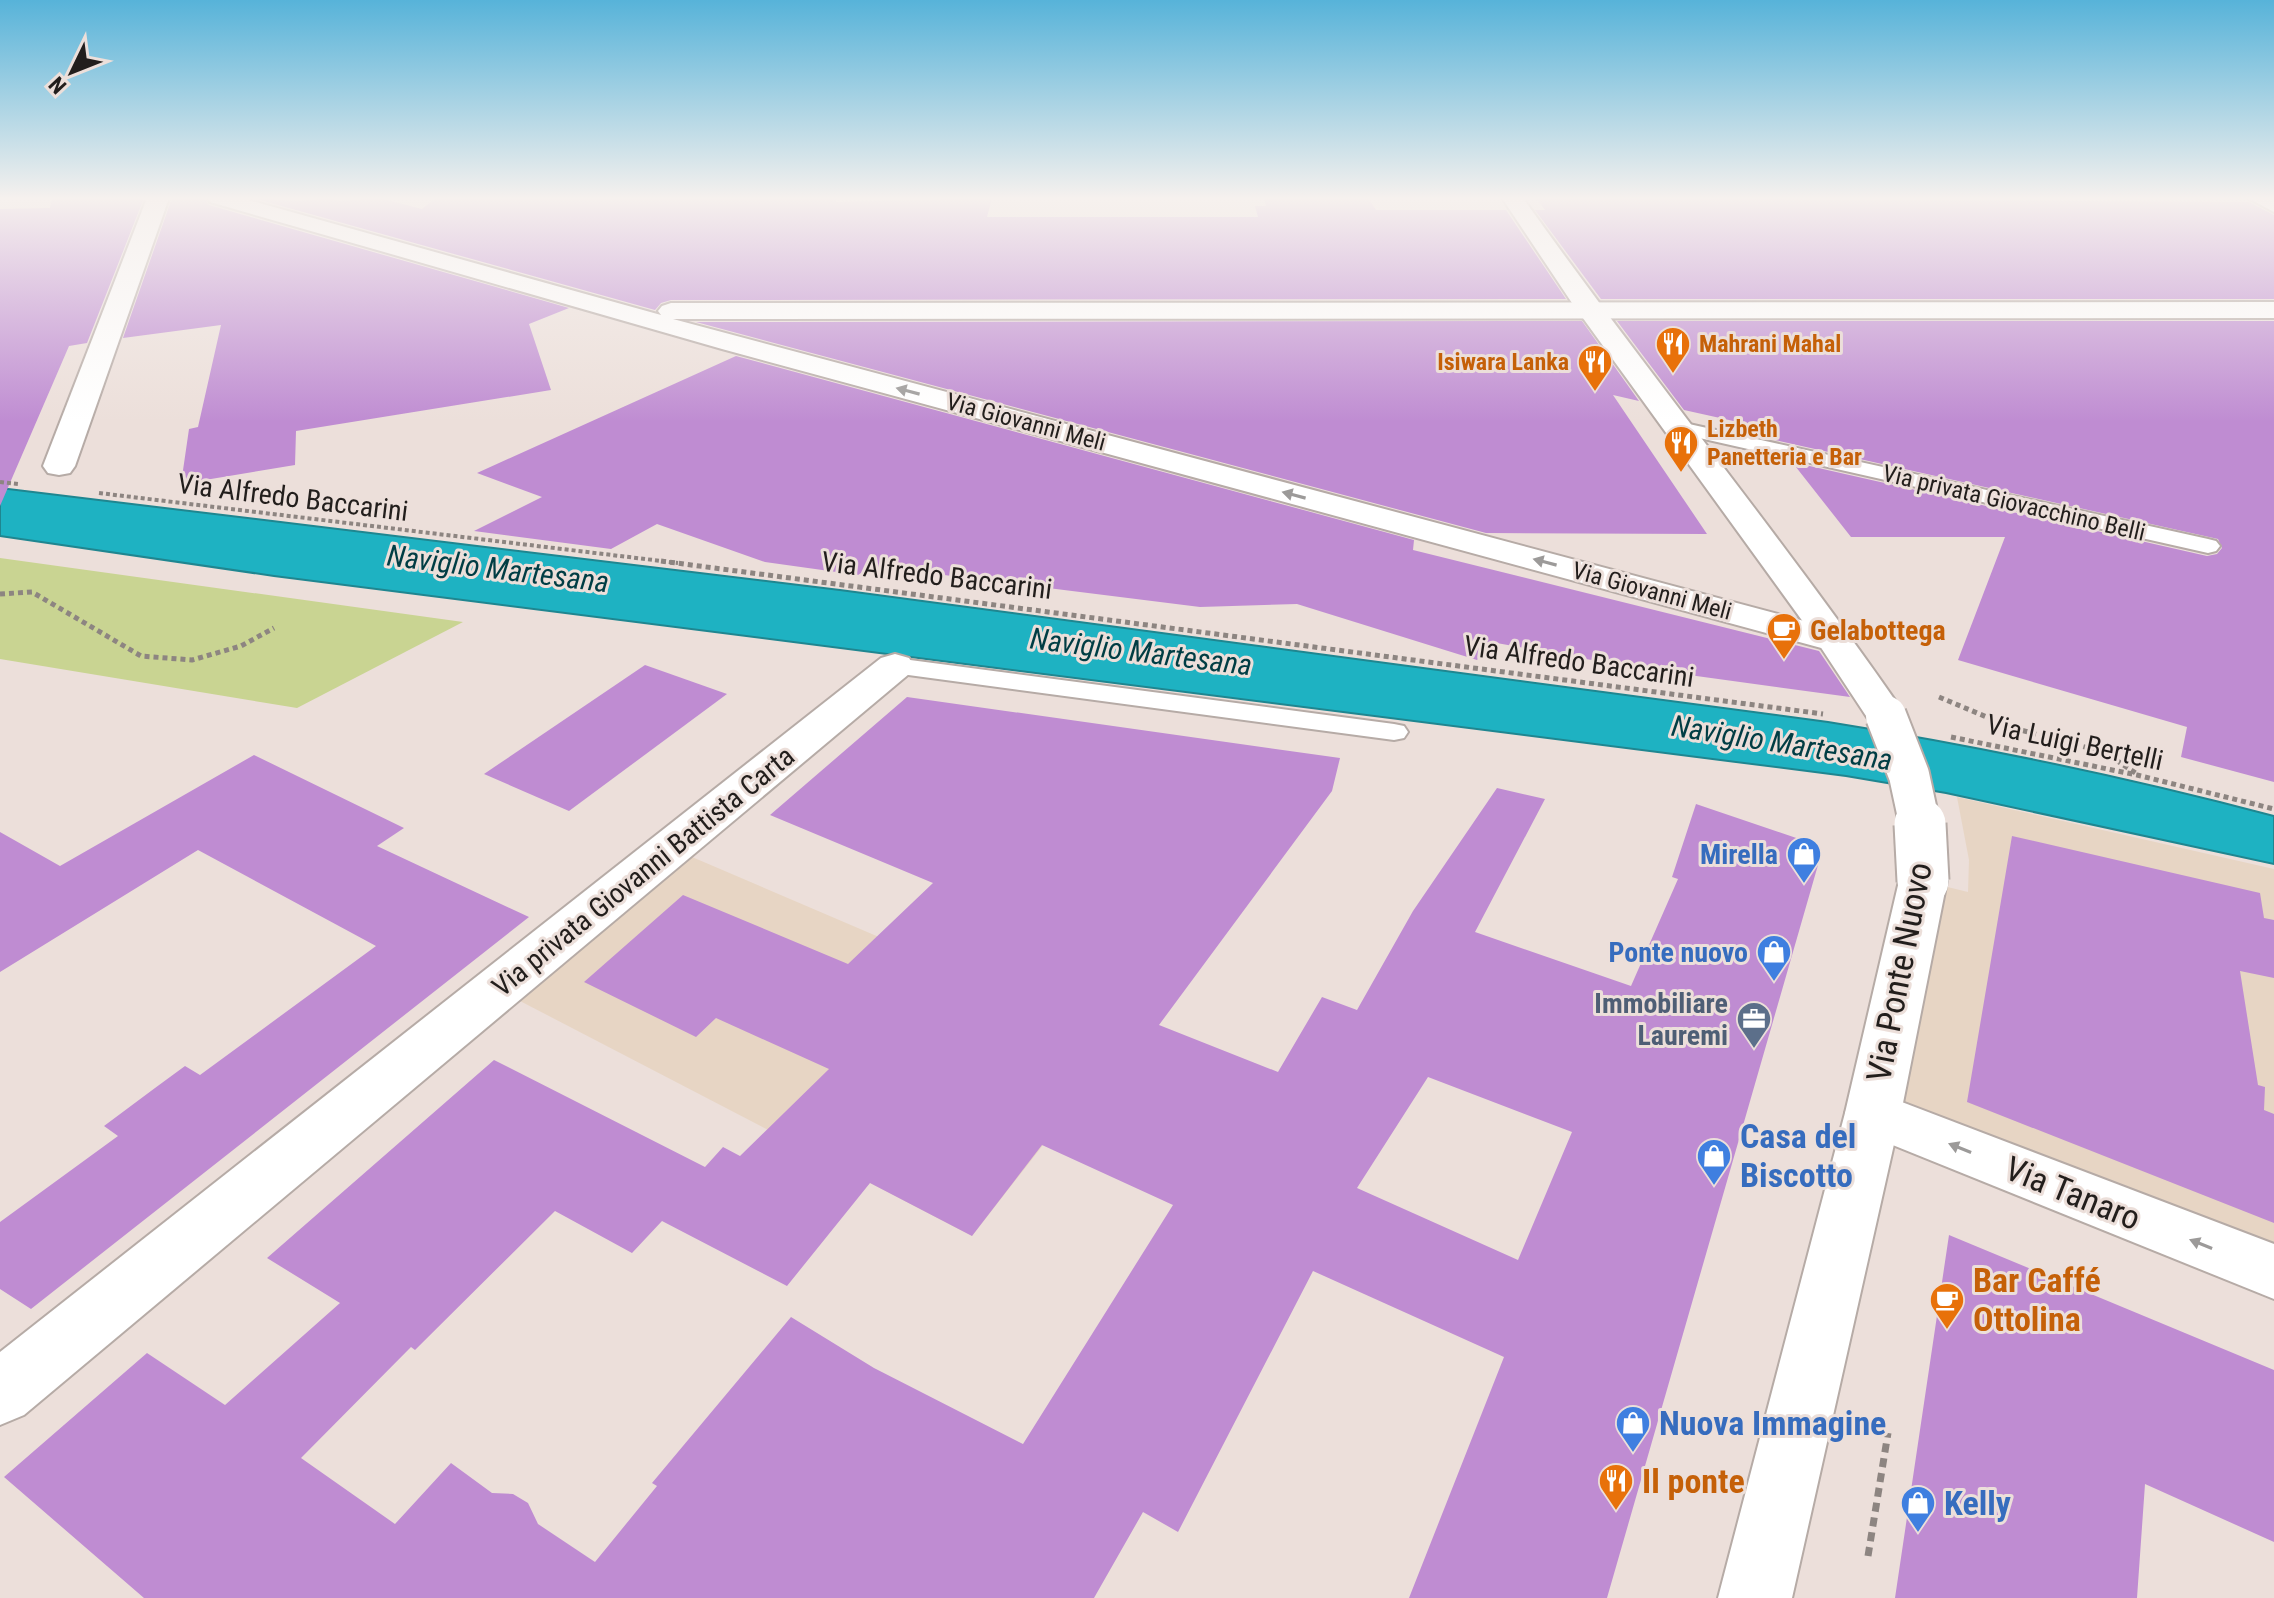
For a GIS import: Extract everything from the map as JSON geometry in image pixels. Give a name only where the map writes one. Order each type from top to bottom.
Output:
[{"type":"street","points":[[59,466],[130,273]]},
{"type":"street","name":"Via Giovanni Meli","points":[[484,273],[1847,656]]},
{"type":"street","name":"Via Ponte Nuovo","points":[[1564,273],[1847,656],[1886,716],[1898,744],[1918,812],[1924,856],[1923,881],[1873,1113],[1755,1598]]},
{"type":"street","points":[[625,312],[2274,310]]},
{"type":"street","name":"Via privata Giovanni Battista Carta","points":[[0,1393],[895,666]]},
{"type":"street","name":"Via Tanaro","points":[[1873,1113],[2274,1272]]},
{"type":"lane","name":"Via privata Giovacchino Belli","points":[[1680,428],[2208,546]]},
{"type":"lane","name":"Via privata Giovanni Battista Carta","points":[[895,666],[1394,732]]},
{"type":"path","points":[[0,482],[28,485]]},
{"type":"path","name":"Via Alfredo Baccarini","points":[[85,492],[887,588],[1832,715]]},
{"type":"path","points":[[0,594],[32,592],[141,656],[192,660],[241,646],[274,628]]},
{"type":"path","points":[[1930,691],[2000,723],[2101,752],[2124,762],[2137,775]]},
{"type":"path","name":"Via Luigi Bertelli","points":[[1948,736],[2137,775],[2274,809]]},
{"type":"path","points":[[1868,1556],[1888,1433]]},
{"type":"shaded area","points":[[1957,797],[2274,869],[2274,1272],[1873,1113],[1923,881],[1968,892],[1969,860]]},
{"type":"shaded area","points":[[671,848],[1059,1014],[1072,1108],[972,1236],[497,989]]},
{"type":"green space","points":[[0,558],[463,622],[297,708],[0,659]]},
{"type":"water","name":"Naviglio Martesana","points":[[0,488],[840,590],[1828,722],[2052,763],[2274,816],[2274,864],[1946,793],[1846,776],[274,576],[0,536]]},
{"type":"building","points":[[0,273],[115,273],[87,343],[69,346],[0,506]]},
{"type":"building","points":[[146,273],[445,273],[569,308],[529,324],[551,390],[296,431],[295,465],[181,484],[189,429],[198,427],[221,325],[123,338]]},
{"type":"building","points":[[521,273],[1548,273],[1566,299],[671,300],[661,303],[655,310]]},
{"type":"building","points":[[1581,273],[2274,273],[2274,299],[1601,299]]},
{"type":"building","points":[[1582,321],[1639,401],[1613,395],[1707,534],[1486,533],[696,322]]},
{"type":"building","points":[[1617,321],[2274,321],[2274,782],[2181,757],[2187,727],[1958,660],[2005,537],[1851,537],[1792,462],[2207,556],[2217,554],[2222,548],[2218,539],[1775,440],[1765,428],[1684,410]]},
{"type":"building","points":[[736,356],[1414,540],[1413,550],[1819,651],[1850,697],[1631,667],[1491,642],[1477,660],[1297,604],[1200,607],[872,566],[858,575],[765,562],[657,524],[611,549],[474,531],[542,497],[477,473]]},
{"type":"building","points":[[645,665],[727,694],[569,811],[484,774]]},
{"type":"building","points":[[907,697],[1340,758],[1332,791],[1159,1025],[1278,1072],[1322,997],[1357,1010],[1413,911],[1497,788],[1545,799],[1475,932],[1631,986],[1678,879],[1672,877],[1696,804],[1808,842],[1803,860],[1818,865],[1607,1598],[1409,1598],[1504,1357],[1313,1271],[1178,1532],[1143,1512],[1094,1598],[144,1598],[4,1477],[147,1353],[225,1405],[340,1303],[267,1258],[494,1060],[705,1167],[723,1147],[740,1156],[829,1069],[716,1018],[696,1037],[584,982],[683,895],[848,964],[933,883],[770,815]],"holes":[[[1428,1077],[1572,1132],[1518,1260],[1357,1188]],[[1042,1145],[1173,1205],[1023,1444],[874,1368],[791,1317],[652,1483],[657,1486],[595,1562],[538,1524],[528,1503],[513,1494],[492,1493],[451,1463],[395,1524],[301,1458],[411,1347],[415,1350],[555,1211],[632,1253],[662,1221],[787,1286],[870,1183],[972,1236]]]},
{"type":"building","points":[[254,755],[404,828],[377,846],[529,917],[31,1309],[0,1289],[0,1222],[118,1136],[104,1126],[155,1088],[185,1066],[200,1075],[376,946],[198,850],[0,972],[0,832],[60,866]]},
{"type":"building","points":[[2012,836],[2260,893],[2264,918],[2274,920],[2274,978],[2240,971],[2258,1085],[2265,1087],[2264,1110],[2274,1114],[2274,1223],[1967,1102]]},
{"type":"building","points":[[1949,1235],[2274,1370],[2274,1542],[2145,1484],[2137,1598],[1895,1598]]},
{"type":"place","name":"Mahrani Mahal","points":[[1673,375]]},
{"type":"place","name":"Isiwara Lanka","points":[[1595,393]]},
{"type":"place","name":"Lizbeth Panetteria e Bar","points":[[1681,474]]},
{"type":"place","name":"Gelabottega","points":[[1784,661]]},
{"type":"place","name":"Mirella","points":[[1804,885]]},
{"type":"place","name":"Ponte nuovo","points":[[1774,983]]},
{"type":"place","name":"Immobiliare Lauremi","points":[[1754,1050]]},
{"type":"place","name":"Casa del Biscotto","points":[[1714,1187]]},
{"type":"place","name":"Bar Caffé Ottolina","points":[[1947,1331]]},
{"type":"place","name":"Nuova Immagine","points":[[1633,1454]]},
{"type":"place","name":"Il ponte","points":[[1616,1512]]},
{"type":"place","name":"Kelly","points":[[1918,1534]]}]
